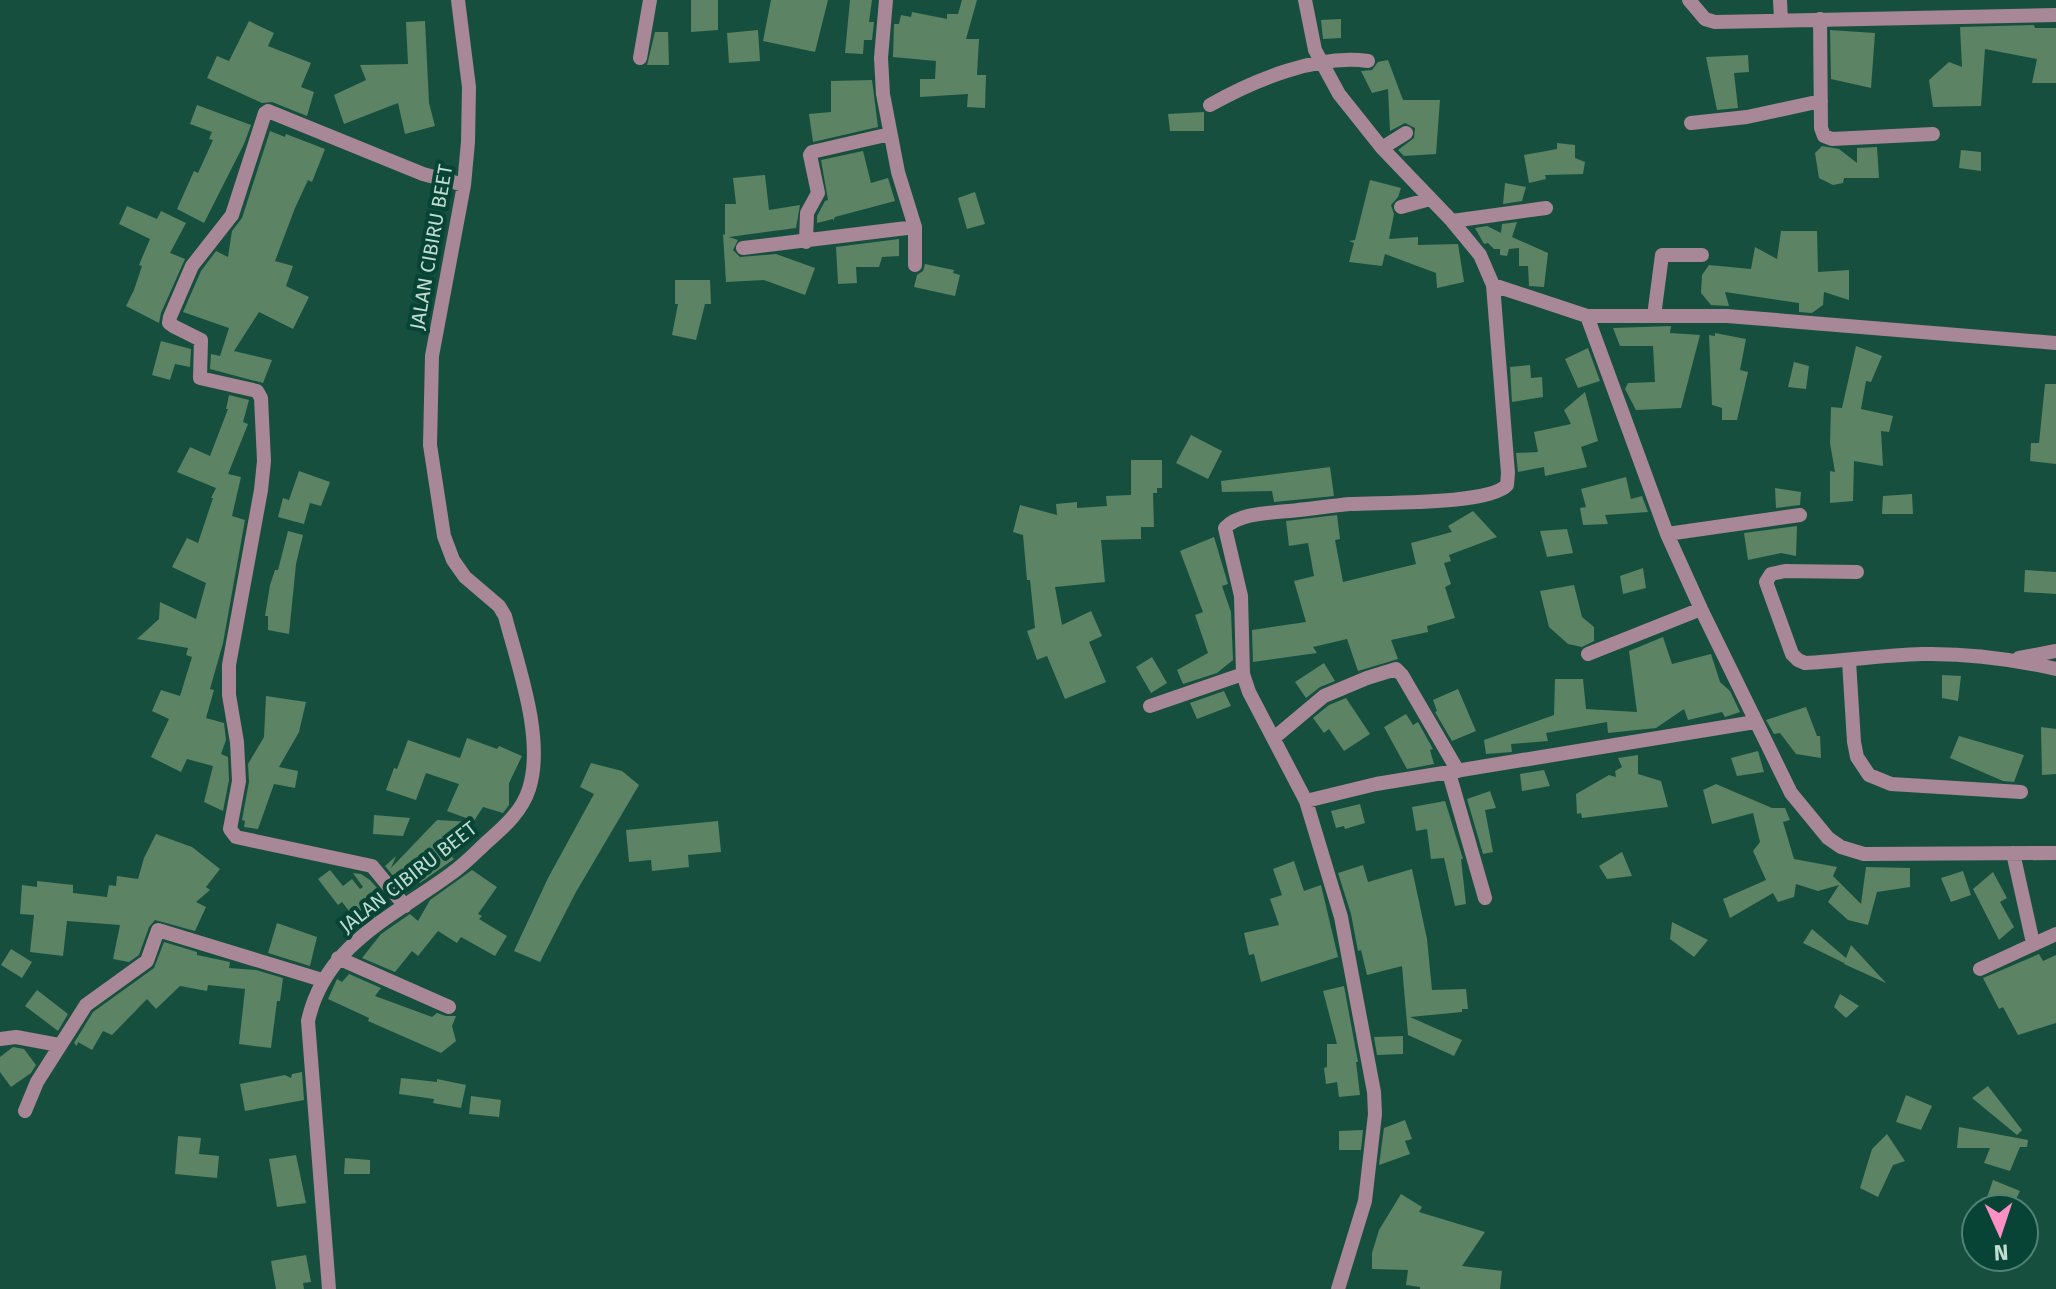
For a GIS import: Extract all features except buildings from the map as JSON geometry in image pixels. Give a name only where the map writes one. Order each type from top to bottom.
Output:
[{"type":"street","name":"JALAN CIBIRU BEET","points":[[329,1289],[308,1021],[313,999],[338,958],[360,937],[455,871],[518,812],[529,788],[534,750],[527,706],[505,616],[499,606],[465,577],[453,560],[444,536],[430,445],[432,356],[464,185],[469,87],[458,0]]},
{"type":"street","points":[[640,58],[650,0]]},
{"type":"street","points":[[886,0],[881,58],[890,134],[915,227],[915,265]]},
{"type":"street","points":[[1305,0],[1315,50],[1339,94],[1382,148],[1480,255],[1493,285],[1502,376],[1507,485],[1503,490],[1475,498],[1265,513],[1232,521],[1225,531],[1241,596],[1243,674],[1249,692],[1306,801],[1341,917],[1374,1092],[1375,1114],[1365,1201],[1338,1289]]},
{"type":"street","points":[[1689,0],[1705,19],[1715,22],[2036,8],[2056,15]]},
{"type":"street","points":[[1780,0],[1781,20]]},
{"type":"street","points":[[1820,19],[1824,136],[1832,139],[1933,134]]},
{"type":"street","points":[[1210,105],[1238,90],[1322,63],[1351,59],[1368,61]]},
{"type":"street","points":[[1691,123],[1747,117],[1821,101]]},
{"type":"street","points":[[405,906],[372,866],[236,837],[230,829],[239,781],[237,742],[229,695],[229,665],[261,490],[264,461],[261,398],[257,391],[200,378],[201,340],[169,323],[192,266],[232,215],[243,174],[268,111],[423,174],[464,185]]},
{"type":"street","points":[[1382,148],[1406,133]]},
{"type":"street","points":[[806,242],[807,213],[818,193],[810,155],[812,152],[890,134]]},
{"type":"street","points":[[1401,207],[1430,199]]},
{"type":"street","points":[[1452,221],[1546,208]]},
{"type":"street","points":[[743,248],[915,227]]},
{"type":"street","points":[[1654,316],[1662,255],[1702,255]]},
{"type":"street","points":[[1493,285],[1587,316],[1727,316],[2056,343]]},
{"type":"street","points":[[1587,316],[1667,534],[1701,609],[1791,793],[1828,838],[1841,847],[1864,854],[2056,853]]},
{"type":"street","points":[[1667,534],[1800,515]]},
{"type":"street","points":[[1857,572],[1785,571],[1771,574],[1766,582],[1792,654],[1798,660],[1805,663],[1849,661],[1920,654],[2014,659],[2056,669]]},
{"type":"street","points":[[1588,654],[1701,609]]},
{"type":"street","points":[[2014,659],[2056,651]]},
{"type":"street","points":[[1849,661],[1854,742],[1857,757],[1869,775],[1891,784],[2021,792]]},
{"type":"street","points":[[1274,738],[1324,696],[1396,669],[1454,772],[1485,898]]},
{"type":"street","points":[[1150,706],[1243,674]]},
{"type":"street","points":[[1306,801],[1376,784],[1755,722]]},
{"type":"street","points":[[2013,853],[2033,943]]},
{"type":"street","points":[[25,1111],[37,1082],[86,1005],[147,961],[158,930],[322,980]]},
{"type":"street","points":[[1980,969],[2056,934]]},
{"type":"street","points":[[338,958],[449,1007]]},
{"type":"street","points":[[0,1039],[16,1037],[59,1045]]}]
